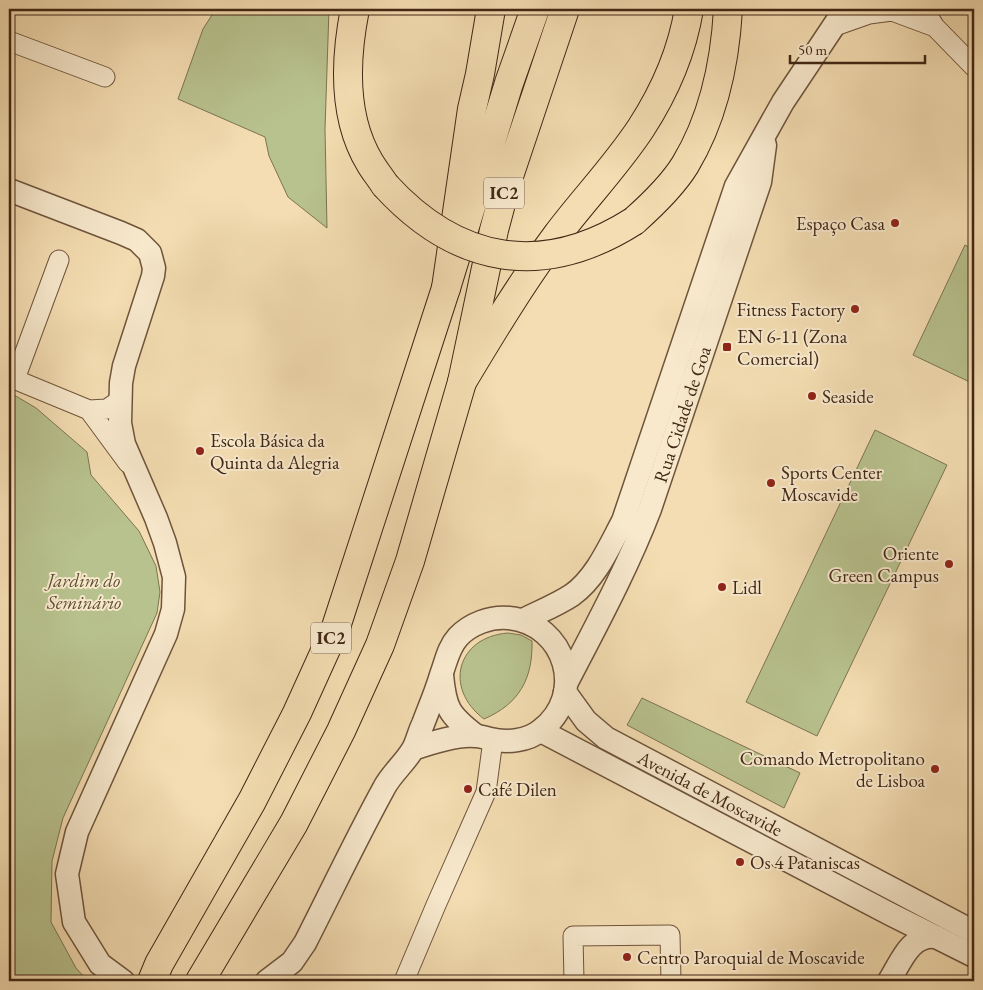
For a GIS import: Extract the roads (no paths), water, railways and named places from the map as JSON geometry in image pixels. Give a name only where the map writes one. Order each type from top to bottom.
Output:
[{"type":"highway","points":[[355,9],[347,70],[349,102],[356,131],[369,161],[385,185],[401,203],[423,221],[448,236],[499,254],[526,257],[554,254],[589,246],[634,221],[666,190],[684,166],[700,138],[711,109],[721,72],[727,35],[728,9]]},
{"type":"highway","points":[[446,288],[472,109],[491,9]]},
{"type":"highway","name":"IC2","points":[[152,975],[252,801],[297,713],[336,627],[446,288],[509,83],[535,9]]},
{"type":"highway","name":"IC2","points":[[200,981],[294,822],[341,730],[380,645],[410,561],[462,382],[494,230],[504,194],[565,9]]},
{"type":"highway","points":[[462,382],[533,268],[640,129],[657,102],[680,48],[689,9]]},
{"type":"street","name":"Rua Cidade de Goa","points":[[523,620],[572,595],[591,576],[603,560],[623,521],[736,186],[783,102],[845,9]]},
{"type":"street","points":[[924,9],[935,27],[974,67]]},
{"type":"street","points":[[832,27],[869,14],[891,10],[935,27]]},
{"type":"street","points":[[9,41],[105,77]]},
{"type":"street","name":"Rua Cidade de Goa","points":[[566,687],[650,509],[760,182],[766,134]]},
{"type":"street","points":[[9,190],[137,240],[150,253],[154,268],[124,366],[120,400],[120,423],[124,444],[133,469],[165,543],[174,576],[174,609],[166,634],[77,832],[68,874],[74,922],[100,964],[123,981]]},
{"type":"street","points":[[59,260],[12,378],[89,410],[107,409],[120,400]]},
{"type":"street","points":[[89,410],[133,469]]},
{"type":"street","points":[[267,981],[292,962],[305,943],[385,786],[413,748],[442,674],[447,655],[458,638],[474,625],[493,618],[508,618],[523,620],[541,629],[555,644],[564,662],[566,687],[557,714],[541,731],[521,740],[484,738],[440,740],[413,748]]},
{"type":"street","points":[[442,674],[444,698],[456,720],[484,738]]},
{"type":"street","name":"Avenida de Moscavide","points":[[566,687],[586,721],[606,738],[974,932]]},
{"type":"street","name":"Avenida de Moscavide","points":[[541,731],[974,956]]},
{"type":"street","points":[[404,981],[486,792],[484,738]]},
{"type":"street","points":[[574,981],[573,936],[670,934],[671,981]]},
{"type":"street","points":[[889,981],[909,947],[916,941],[928,936],[936,937]]},
{"type":"place","name":"Espaço Casa","points":[[895,223]]},
{"type":"place","name":"Fitness Factory","points":[[855,309]]},
{"type":"place","name":"EN 6-11 (Zona Comercial)","points":[[727,347]]},
{"type":"place","name":"Seaside","points":[[812,396]]},
{"type":"place","name":"Escola Básica da Quinta da Alegria","points":[[200,451]]},
{"type":"place","name":"Sports Center Moscavide","points":[[771,483]]},
{"type":"place","name":"Oriente Green Campus","points":[[949,564]]},
{"type":"place","name":"Lidl","points":[[722,587]]},
{"type":"place","name":"Comando Metropolitano de Lisboa","points":[[935,769]]},
{"type":"place","name":"Café Dilen","points":[[468,789]]},
{"type":"place","name":"Os 4 Pataniscas","points":[[740,862]]},
{"type":"place","name":"Centro Paroquial de Moscavide","points":[[627,957]]},
{"type":"park label","name":"Jardim do Seminário","points":[[84,591]]}]
